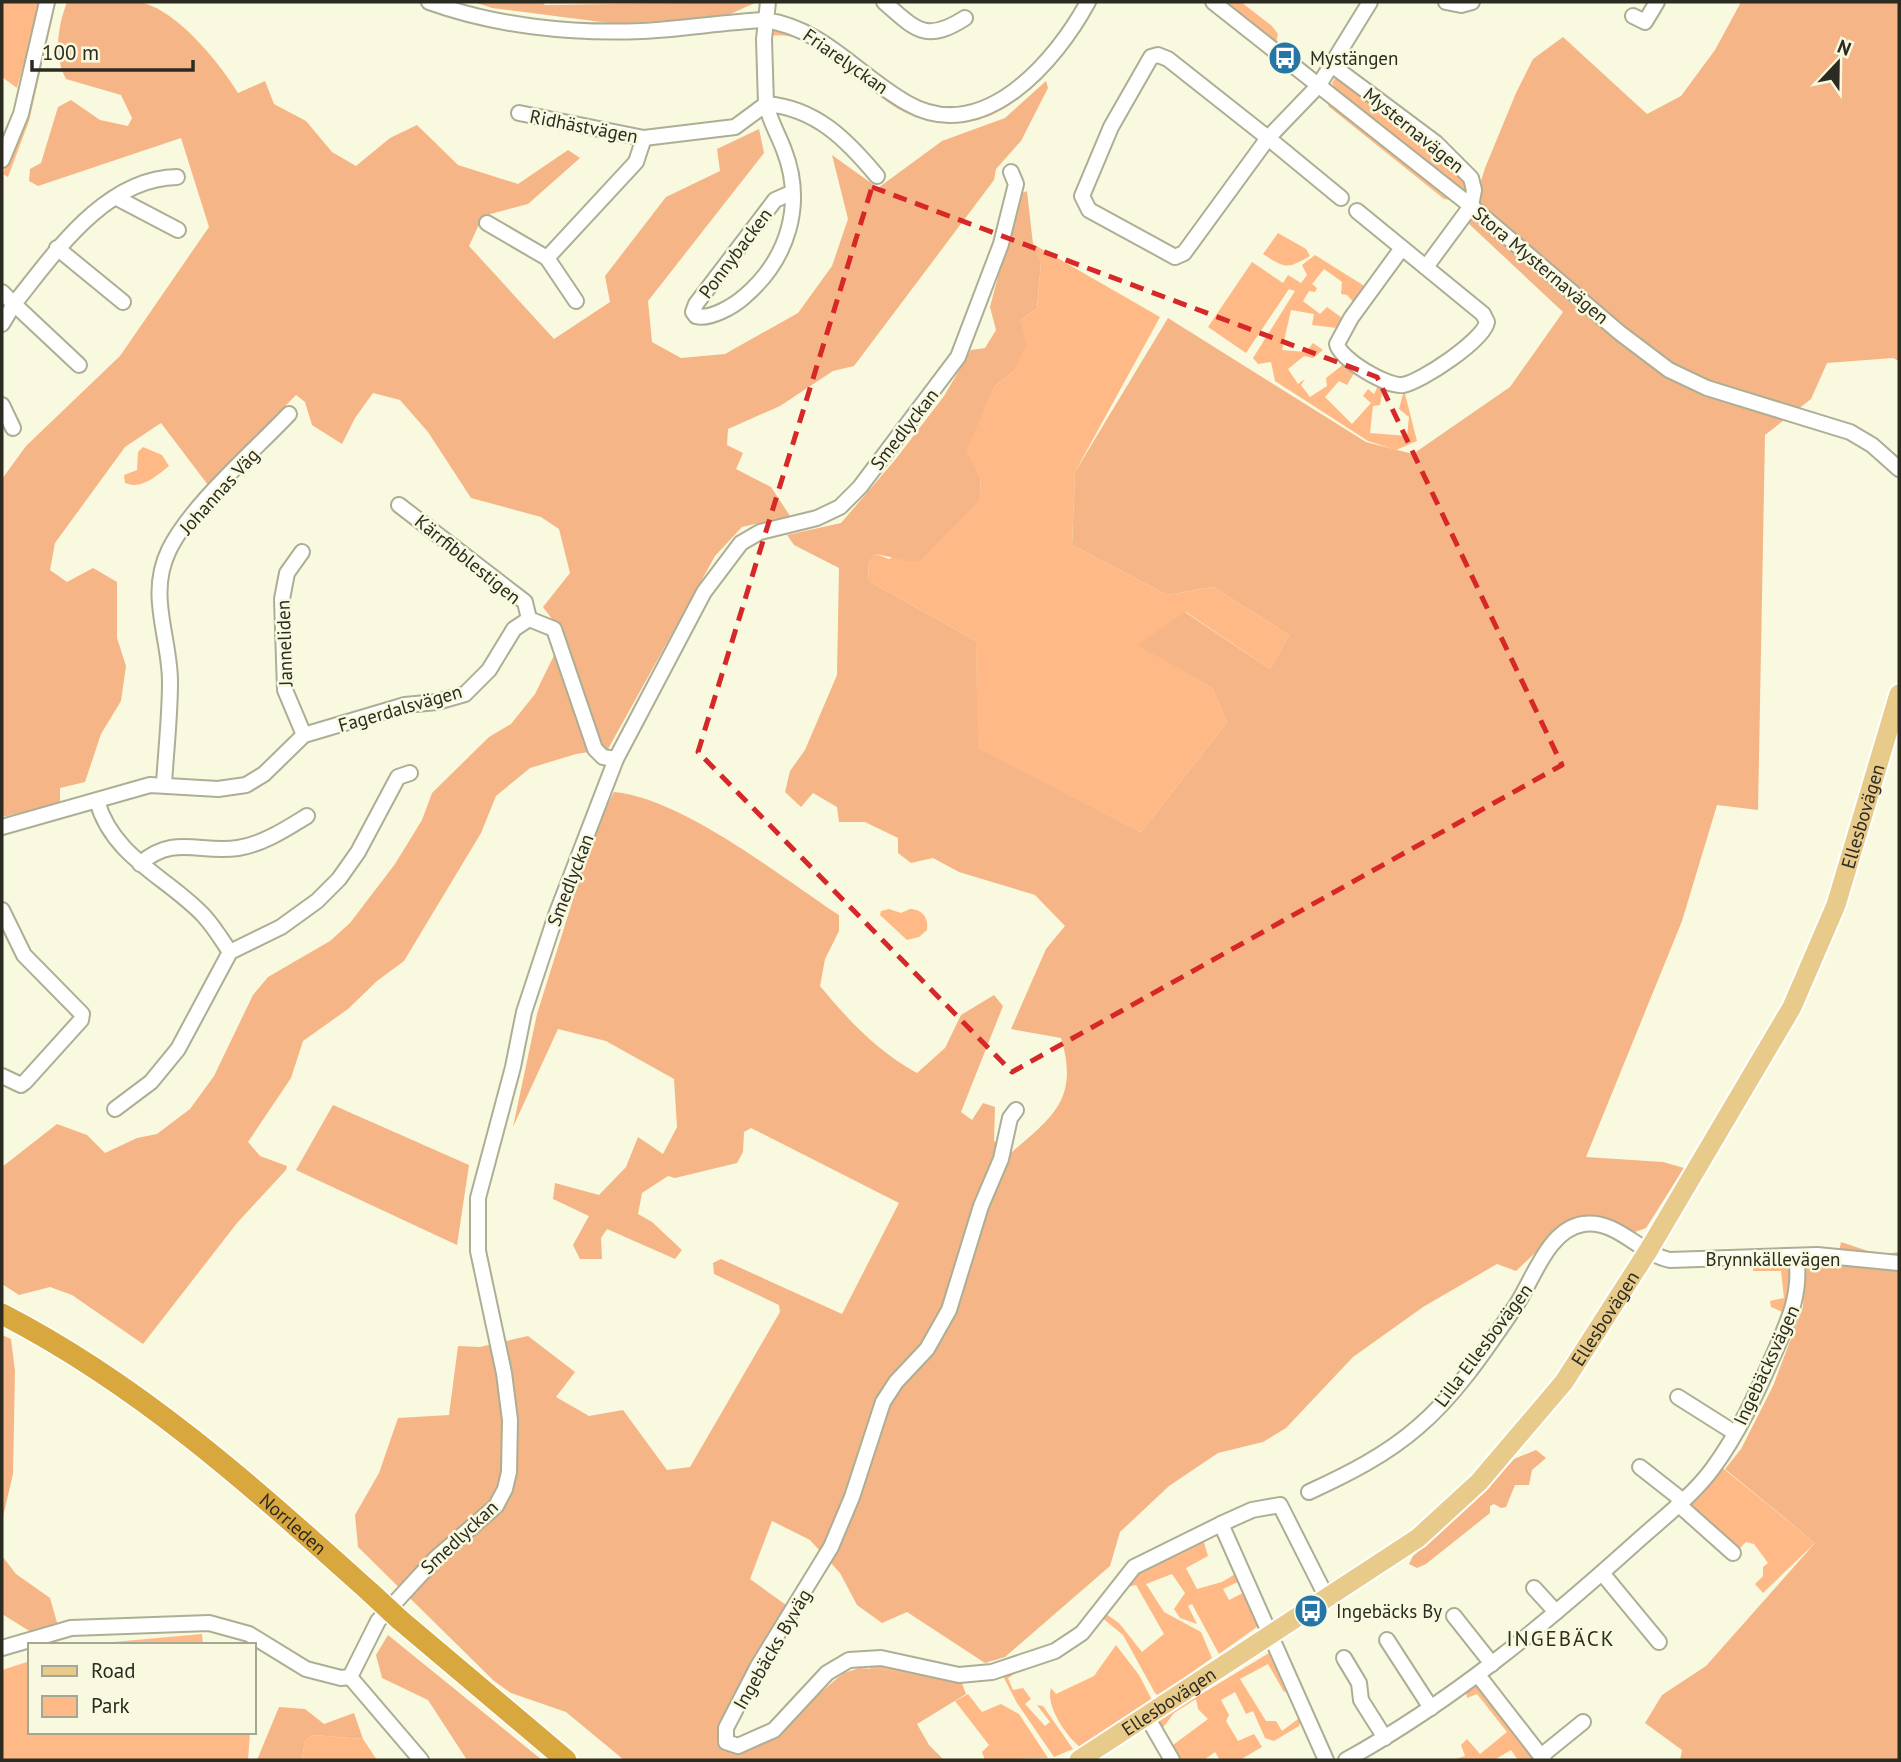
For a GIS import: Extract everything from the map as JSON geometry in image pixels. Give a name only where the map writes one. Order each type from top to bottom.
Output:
[{"type":"highway","name":"Norrleden","points":[[2,1314],[94,1366],[183,1429],[399,1619],[566,1760]]},
{"type":"main road","name":"Ellesbovägen","points":[[1079,1760],[1328,1600],[1418,1538],[1488,1473],[1564,1382],[1648,1251],[1773,1043],[1808,974],[1836,905],[1899,694]]},
{"type":"street","points":[[2,160],[21,114],[47,2]]},
{"type":"street","name":"Friarelyckan","points":[[429,2],[505,21],[597,31],[765,20],[803,29],[821,39],[908,104],[930,112],[962,113],[985,108],[1018,90],[1058,48],[1088,2]]},
{"type":"street","points":[[768,2],[765,20],[766,104],[785,107],[826,124],[845,138],[877,176]]},
{"type":"street","points":[[884,2],[912,25],[932,32],[946,30],[965,18]]},
{"type":"street","name":"Stora Mysternavägen","points":[[1213,2],[1471,206],[1620,333],[1669,370],[1707,388],[1840,428],[1865,440],[1899,469]]},
{"type":"street","points":[[1341,198],[1268,138],[1168,59],[1153,56],[1138,75],[1111,127],[1083,192],[1083,202],[1089,210],[1172,256],[1180,257],[1268,138],[1319,85],[1370,2]]},
{"type":"street","points":[[1446,2],[1461,5],[1472,2]]},
{"type":"street","points":[[1633,16],[1645,22],[1657,2]]},
{"type":"street","name":"Mysternavägen","points":[[1333,66],[1461,165],[1473,183],[1471,206]]},
{"type":"street","name":"Ridhästvägen","points":[[519,113],[644,138],[735,127],[766,104]]},
{"type":"street","name":"Ponnybacken","points":[[766,104],[792,177],[794,207],[791,228],[774,264],[760,282],[740,300],[713,314],[696,316],[693,312],[696,304],[775,200],[791,193]]},
{"type":"street","points":[[547,258],[636,162],[644,138]]},
{"type":"street","name":"Smedlyckan","points":[[350,1676],[377,1621],[436,1558],[496,1507],[505,1489],[509,1472],[510,1420],[504,1373],[478,1251],[478,1198],[513,1067],[524,1012],[556,915],[616,759],[704,592],[734,551],[748,537],[760,532],[817,518],[840,508],[860,487],[958,357],[1001,244],[1016,184],[1011,172]]},
{"type":"street","points":[[2,324],[57,248],[90,215],[117,198],[159,179],[177,177]]},
{"type":"street","points":[[117,198],[178,230]]},
{"type":"street","points":[[1426,267],[1471,206]]},
{"type":"street","points":[[1357,211],[1483,314],[1487,324],[1462,351],[1411,382],[1395,385],[1345,358],[1337,344],[1341,332],[1402,248]]},
{"type":"street","points":[[487,223],[547,258],[576,302]]},
{"type":"street","points":[[57,248],[123,302]]},
{"type":"street","points":[[2,292],[79,365]]},
{"type":"street","points":[[2,405],[13,428]]},
{"type":"street","name":"Johannas Väg","points":[[164,784],[170,684],[169,661],[158,603],[163,567],[184,525],[289,414]]},
{"type":"street","name":"Kärrfibblestigen","points":[[399,505],[525,602],[529,619]]},
{"type":"street","name":"Janneliden","points":[[302,552],[287,573],[282,602],[285,690],[304,735]]},
{"type":"street","points":[[529,619],[554,629],[594,749],[603,757],[616,759]]},
{"type":"street","name":"Fagerdalsvägen","points":[[2,827],[164,784],[218,789],[246,785],[264,774],[304,735],[405,705],[437,702],[465,694],[489,670],[514,629],[522,621],[529,619]]},
{"type":"street","points":[[115,1110],[151,1082],[178,1049],[230,952],[281,927],[317,901],[339,878],[358,852],[398,777],[410,773]]},
{"type":"street","points":[[97,801],[108,824],[140,864],[203,915],[230,952]]},
{"type":"street","points":[[140,864],[170,847],[188,845],[221,850],[244,847],[264,841],[307,817]]},
{"type":"street","points":[[2,910],[23,955],[82,1014],[81,1020],[25,1082],[21,1085],[2,1076]]},
{"type":"street","name":"Ingebäcks Byväg","points":[[1016,1110],[1010,1118],[1001,1160],[981,1206],[949,1310],[927,1349],[896,1382],[883,1402],[852,1497],[820,1567],[758,1666],[726,1728],[725,1736],[729,1745],[738,1746],[774,1730],[827,1673],[849,1660],[881,1658],[959,1675],[1021,1665],[1055,1651],[1082,1633],[1134,1567],[1221,1524]]},
{"type":"street","name":"Lilla Ellesbovägen","points":[[1309,1492],[1378,1457],[1422,1424],[1503,1324],[1532,1283],[1552,1244],[1561,1234],[1582,1224],[1603,1226],[1648,1251]]},
{"type":"street","name":"Brynnkällevägen","points":[[1648,1251],[1670,1260],[1825,1255],[1899,1263]]},
{"type":"street","name":"Ingebäcksvägen","points":[[1346,1760],[1431,1708],[1492,1664],[1602,1573],[1712,1470],[1759,1387],[1794,1307],[1800,1279],[1796,1256]]},
{"type":"street","name":"Ingebäcksvägen","points":[[1678,1397],[1735,1433]]},
{"type":"street","points":[[1640,1466],[1733,1553]]},
{"type":"street","points":[[1326,1760],[1221,1524],[1252,1510],[1280,1505],[1328,1600]]},
{"type":"street","points":[[1602,1573],[1659,1642]]},
{"type":"street","points":[[1534,1588],[1556,1612]]},
{"type":"street","points":[[1454,1616],[1492,1664]]},
{"type":"street","points":[[2,1648],[71,1628],[209,1623],[249,1634],[306,1669],[341,1678],[350,1676],[421,1760]]},
{"type":"street","points":[[1387,1640],[1431,1708]]},
{"type":"street","points":[[1344,1658],[1359,1683],[1361,1701],[1385,1738]]},
{"type":"street","points":[[1478,1675],[1542,1758],[1583,1722]]},
{"type":"street","points":[[1146,1715],[1172,1760]]},
{"type":"highlighted area","points":[[872,187],[1377,377],[1562,765],[1012,1072],[698,752]]},
{"type":"green space","points":[[2,2],[41,2],[17,88],[2,77]]},
{"type":"green space","points":[[52,2],[56,2],[29,121],[8,177],[3,174]]},
{"type":"green space","points":[[1094,2],[1098,2],[1043,77],[1020,98],[995,113],[968,122],[938,122],[906,113],[814,46],[793,37],[769,36],[771,31],[778,28],[807,37],[899,106],[963,120],[1001,108],[1012,100]]},
{"type":"green space","points":[[1224,2],[1241,2],[1272,26],[1278,34],[1276,43]]},
{"type":"green space","points":[[1336,77],[1428,142],[1467,179],[1467,191],[1462,191],[1337,93],[1332,83]]},
{"type":"green space","points":[[1330,101],[1450,200],[1444,199],[1328,106]]},
{"type":"green space","points":[[1278,233],[1306,249],[1310,256],[1286,266],[1263,254]]},
{"type":"green space","points":[[1033,244],[1160,317],[1075,472],[1072,545],[1167,595],[1213,587],[1289,635],[1270,669],[1186,612],[1138,645],[1212,688],[1227,722],[1141,832],[977,748],[976,641],[869,581],[868,563],[876,554],[889,559],[964,513],[981,499],[980,476],[965,451],[995,386],[1013,372],[1020,321],[1037,308],[1041,262]]},
{"type":"green space","points":[[1315,255],[1366,287],[1355,304],[1347,295],[1341,294],[1342,282],[1324,269],[1312,284],[1317,288],[1315,292],[1309,291],[1303,301],[1320,314],[1327,307],[1345,320],[1337,328],[1312,325],[1314,314],[1291,310],[1282,350],[1306,352],[1313,343],[1323,350],[1313,358],[1304,356],[1288,369],[1298,384],[1305,379],[1301,385],[1310,397],[1327,386],[1326,378],[1344,364],[1356,370],[1347,385],[1339,381],[1325,397],[1352,424],[1371,403],[1363,396],[1368,389],[1374,394],[1379,384],[1383,385],[1380,405],[1373,406],[1370,433],[1407,436],[1409,417],[1399,409],[1404,390],[1417,441],[1396,450],[1368,441],[1275,381],[1271,362],[1258,364],[1253,358],[1295,291],[1289,289],[1246,353],[1208,327],[1252,262],[1283,283],[1288,275],[1301,283],[1307,275],[1302,265]]},
{"type":"green space","points":[[143,447],[162,455],[169,466],[143,483],[125,483],[124,475],[137,470],[138,452]]},
{"type":"green space","points":[[889,909],[901,913],[910,909],[921,912],[926,918],[927,930],[919,937],[907,940],[880,915],[881,911]]},
{"type":"green space","points":[[1782,1263],[1792,1268],[1787,1314],[1771,1307],[1770,1301],[1784,1298],[1781,1271],[1753,1271],[1753,1266],[1780,1266]]},
{"type":"green space","points":[[1719,1465],[1815,1543],[1763,1593],[1755,1584],[1763,1576],[1763,1567],[1768,1563],[1754,1544],[1746,1542],[1738,1550],[1686,1505]]},
{"type":"green space","points":[[1203,1539],[1208,1556],[1186,1568],[1197,1589],[1222,1582],[1237,1573],[1240,1581],[1223,1589],[1229,1600],[1245,1592],[1261,1624],[1219,1654],[1192,1604],[1188,1606],[1197,1624],[1180,1618],[1174,1609],[1185,1593],[1172,1574],[1146,1584],[1164,1612],[1201,1632],[1212,1658],[1159,1696],[1123,1635],[1100,1616],[1103,1612],[1119,1623],[1142,1652],[1164,1634],[1136,1585],[1127,1587],[1125,1579]]},
{"type":"green space","points":[[202,1634],[203,1643],[102,1643]]},
{"type":"green space","points":[[1116,1645],[1139,1675],[1152,1700],[1080,1747],[1058,1720],[1051,1703],[1051,1688],[1056,1694],[1094,1676]]},
{"type":"green space","points":[[1269,1653],[1286,1691],[1284,1692],[1268,1664],[1240,1679],[1266,1721],[1276,1721],[1282,1731],[1298,1719],[1290,1696],[1301,1721],[1299,1726],[1274,1741],[1265,1738],[1253,1711],[1246,1714],[1235,1692],[1221,1700],[1229,1715],[1226,1721],[1238,1741],[1254,1734],[1262,1747],[1240,1760],[1220,1760],[1215,1752],[1204,1760],[1181,1760],[1173,1745],[1208,1719],[1198,1709],[1196,1699],[1174,1713],[1162,1729],[1155,1722]]},
{"type":"green space","points":[[864,1660],[922,1671],[1027,1666],[1008,1678],[1013,1690],[1023,1688],[1031,1699],[1025,1704],[1045,1726],[1050,1722],[1037,1705],[1043,1706],[1073,1749],[1054,1757],[1017,1703],[1003,1676],[936,1678],[871,1669]]},
{"type":"green space","points":[[28,1662],[28,1734],[250,1734],[248,1760],[2,1760],[2,1670]]},
{"type":"green space","points":[[1473,1686],[1481,1688],[1539,1760],[1518,1760],[1511,1750],[1494,1760],[1452,1760],[1465,1756],[1461,1745],[1467,1739],[1480,1754],[1507,1732],[1477,1694],[1467,1698],[1466,1690]]},
{"type":"green space","points":[[968,1694],[982,1712],[1001,1704],[1019,1714],[1048,1758],[985,1760],[982,1752],[989,1745],[955,1701]]},
{"type":"green space","points":[[314,1735],[363,1739],[377,1760],[302,1760],[305,1740]]},
{"type":"shaded area","points":[[130,1],[153,6],[195,38],[238,93],[265,81],[274,104],[306,121],[332,152],[356,166],[390,138],[417,125],[458,165],[518,184],[568,150],[580,158],[528,204],[483,216],[469,246],[554,339],[610,302],[605,276],[666,197],[720,171],[717,149],[759,129],[764,153],[648,301],[652,342],[681,358],[725,354],[798,313],[832,266],[848,219],[832,155],[878,188],[942,141],[1005,118],[1046,81],[1048,88],[1021,141],[996,169],[994,180],[854,366],[833,371],[780,406],[728,429],[727,445],[743,453],[736,469],[771,487],[790,516],[742,527],[715,556],[608,749],[576,754],[530,768],[496,796],[481,833],[404,961],[377,981],[348,1009],[303,1041],[291,1078],[248,1142],[260,1156],[287,1166],[286,1170],[237,1223],[143,1344],[72,1295],[50,1287],[19,1295],[2,1284],[2,1167],[57,1124],[87,1135],[105,1153],[137,1138],[157,1134],[190,1109],[214,1076],[253,995],[268,977],[330,941],[350,923],[395,864],[422,820],[432,793],[489,737],[511,724],[535,694],[564,635],[543,607],[570,573],[559,529],[541,517],[471,498],[428,432],[400,400],[373,393],[355,418],[342,444],[312,425],[305,402],[296,395],[208,485],[161,423],[125,447],[55,543],[50,570],[67,582],[93,568],[117,582],[117,638],[126,666],[121,701],[101,734],[85,782],[60,788],[60,804],[2,817],[2,479],[26,446],[120,356],[209,227],[181,138],[38,186],[29,181],[30,169],[41,163],[58,107],[71,100],[100,120],[128,126],[132,118],[121,95],[66,79],[59,60],[58,40],[67,2]]},
{"type":"shaded area","points":[[474,2],[542,2],[545,5],[757,2],[726,16],[617,24],[492,8]]},
{"type":"shaded area","points":[[1741,2],[1899,2],[1899,361],[1893,358],[1827,363],[1811,399],[1765,435],[1758,810],[1717,805],[1682,921],[1586,1157],[1663,1162],[1684,1168],[1646,1228],[1632,1233],[1606,1221],[1554,1235],[1516,1271],[1497,1264],[1423,1307],[1353,1357],[1286,1428],[1263,1442],[1218,1453],[1169,1486],[1120,1532],[1110,1566],[1005,1657],[985,1663],[907,1612],[882,1623],[857,1605],[840,1573],[810,1540],[772,1521],[750,1579],[786,1605],[719,1732],[718,1743],[733,1746],[750,1743],[767,1735],[844,1673],[859,1668],[875,1669],[961,1681],[966,1694],[917,1724],[929,1745],[944,1760],[624,1760],[566,1712],[511,1693],[494,1681],[358,1547],[355,1515],[379,1473],[398,1418],[449,1415],[458,1346],[480,1347],[528,1336],[575,1372],[556,1397],[589,1416],[623,1410],[667,1470],[690,1467],[780,1312],[779,1305],[714,1274],[713,1263],[721,1259],[842,1314],[899,1203],[751,1128],[744,1132],[743,1152],[737,1163],[675,1178],[668,1176],[642,1193],[638,1214],[652,1222],[682,1250],[675,1259],[607,1229],[601,1238],[602,1259],[580,1259],[573,1245],[589,1216],[553,1199],[555,1183],[599,1195],[626,1167],[638,1137],[663,1154],[677,1127],[674,1079],[606,1041],[558,1029],[513,1127],[537,1014],[586,858],[614,792],[641,797],[700,824],[839,915],[839,931],[825,959],[820,986],[864,1034],[917,1073],[945,1048],[961,1015],[994,995],[1003,1006],[961,1112],[972,1120],[983,1103],[995,1107],[994,1141],[1012,1152],[1051,1116],[1064,1091],[1067,1076],[1061,1038],[1011,1029],[1046,949],[1065,926],[1035,895],[959,872],[933,858],[911,863],[898,853],[898,838],[865,822],[839,822],[837,807],[813,793],[801,807],[785,792],[790,771],[805,750],[837,675],[839,568],[794,545],[787,535],[841,523],[895,460],[944,396],[971,350],[985,348],[996,330],[990,307],[1020,194],[1027,191],[1033,244],[1041,262],[1037,308],[1020,321],[1026,345],[1013,372],[995,386],[966,451],[980,476],[981,499],[921,560],[913,562],[876,554],[868,563],[869,581],[976,641],[978,748],[1141,832],[1227,722],[1212,688],[1137,645],[1185,612],[1270,669],[1289,635],[1213,587],[1167,595],[1072,545],[1075,472],[1168,318],[1366,442],[1413,454],[1510,387],[1563,312],[1468,223],[1485,168],[1533,59],[1563,37],[1647,114],[1681,96],[1715,50]]},
{"type":"shaded area","points":[[333,1105],[469,1165],[457,1245],[296,1170]]},
{"type":"shaded area","points":[[1841,1242],[1880,1255],[1899,1252],[1899,1760],[1680,1760],[1682,1750],[1645,1723],[1662,1695],[1706,1666],[1815,1543],[1725,1469],[1741,1449],[1773,1386],[1803,1307],[1805,1261],[1837,1261]]},
{"type":"shaded area","points":[[2,1335],[11,1339],[15,1371],[13,1474],[2,1521]]},
{"type":"shaded area","points":[[1536,1450],[1546,1458],[1532,1470],[1529,1485],[1515,1485],[1506,1507],[1501,1508],[1494,1504],[1490,1506],[1490,1513],[1426,1564],[1417,1568],[1409,1564],[1413,1556],[1466,1509],[1514,1459]]},
{"type":"shaded area","points":[[2,1556],[16,1574],[50,1598],[58,1626],[31,1632],[2,1614]]},
{"type":"shaded area","points":[[388,1635],[542,1760],[467,1760],[428,1700],[382,1678],[376,1655]]},
{"type":"shaded area","points":[[279,1707],[305,1709],[324,1724],[354,1713],[363,1739],[314,1735],[305,1740],[302,1760],[257,1760]]},
{"type":"place","name":"Mystängen","points":[[1285,58]]},
{"type":"place","name":"Ingebäcks By","points":[[1311,1611]]},
{"type":"district","name":"INGEBÄCK","points":[[1561,1638]]}]
